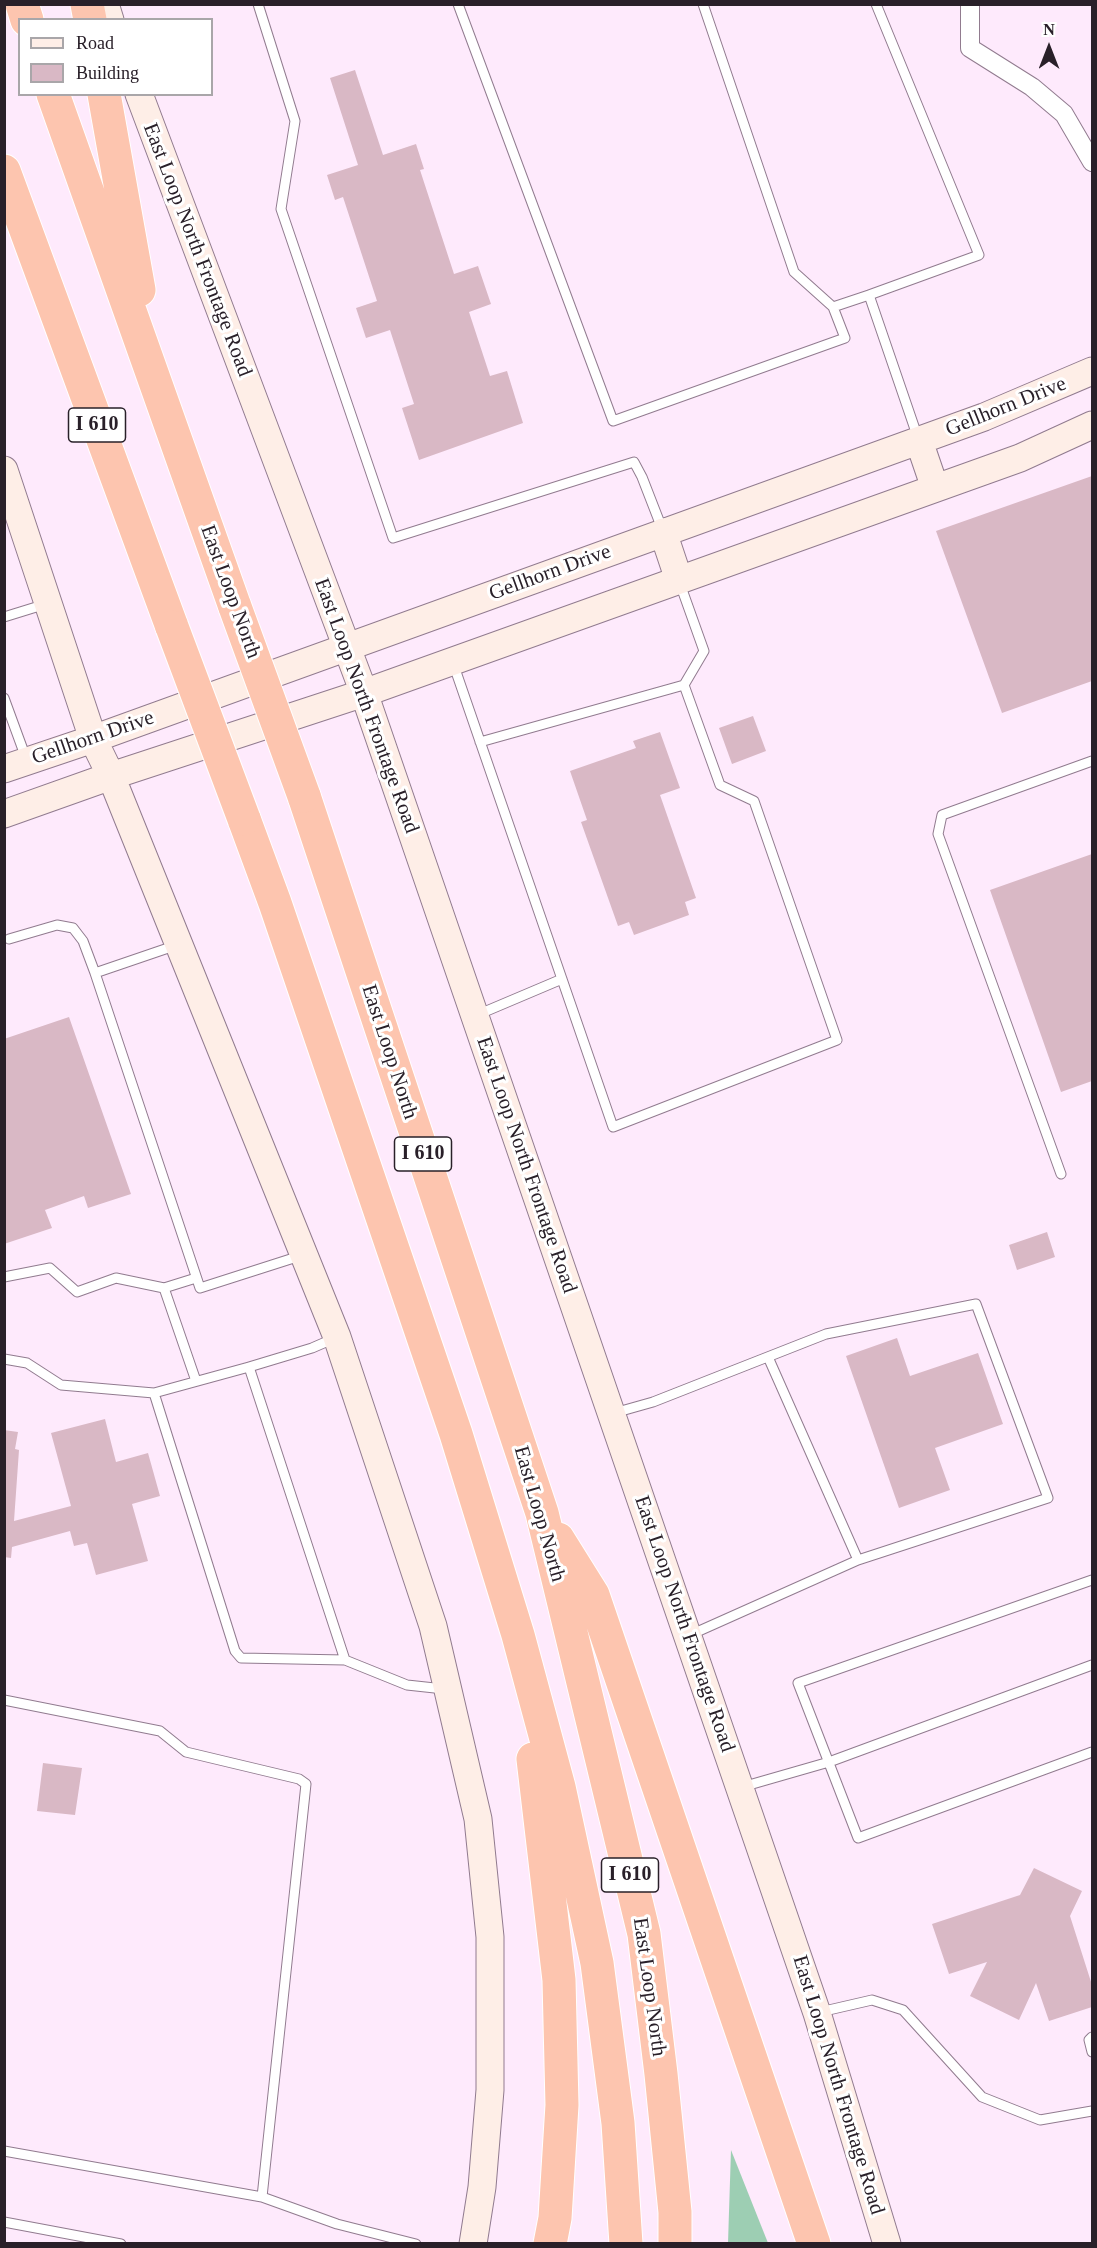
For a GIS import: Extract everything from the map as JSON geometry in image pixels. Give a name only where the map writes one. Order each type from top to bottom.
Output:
[{"type":"highway","name":"East Loop North","points":[[54,96],[304,796],[543,1513],[644,1934],[663,2085],[675,2212],[675,2244]]},
{"type":"highway","points":[[104,96],[157,389]]},
{"type":"highway","name":"I 610","points":[[4,171],[275,903],[456,1434],[518,1635],[558,1787],[597,1963],[618,2123],[626,2244]]},
{"type":"highway","points":[[4,189],[22,223]]},
{"type":"highway","points":[[543,1513],[592,1595],[814,2244]]},
{"type":"highway","points":[[518,1635],[559,1980],[562,2105],[555,2218],[550,2244]]},
{"type":"main road","name":"East Loop North Frontage Road","points":[[140,96],[364,693],[817,2013],[887,2244]]},
{"type":"main road","name":"Gellhorn Drive","points":[[16,765],[919,441],[984,417],[1092,371]]},
{"type":"main road","name":"Gellhorn Drive","points":[[4,814],[111,776],[364,693],[1020,458],[1092,425]]},
{"type":"main road","points":[[919,441],[935,488]]},
{"type":"main road","points":[[4,470],[93,739],[111,776],[337,1337],[433,1626],[478,1819],[490,1937],[490,2090],[482,2187],[473,2244]]},
{"type":"main road","points":[[663,532],[679,580]]},
{"type":"main road","points":[[874,2198],[897,2244]]},
{"type":"street","points":[[970,4],[970,48],[1032,87],[1064,114],[1091,160]]},
{"type":"lane","points":[[258,4],[295,121],[281,209],[393,538],[634,462],[663,532]]},
{"type":"lane","points":[[458,4],[613,421],[845,339],[833,307],[794,272],[703,4]]},
{"type":"lane","points":[[833,307],[979,255],[876,4]]},
{"type":"lane","points":[[869,295],[919,441]]},
{"type":"lane","points":[[480,742],[684,685],[704,651],[679,580]]},
{"type":"lane","points":[[4,617],[48,604]]},
{"type":"lane","points":[[452,661],[613,1127],[837,1040],[754,801],[720,785],[684,685]]},
{"type":"lane","points":[[4,698],[16,765]]},
{"type":"lane","points":[[1061,1174],[938,834],[942,815],[1092,761]]},
{"type":"lane","points":[[9,939],[51,926],[73,928],[83,941],[200,1288],[304,1255]]},
{"type":"lane","points":[[95,974],[179,945]]},
{"type":"lane","points":[[475,1016],[562,979]]},
{"type":"lane","points":[[4,1277],[50,1268],[77,1292],[116,1278],[164,1288],[196,1278]]},
{"type":"lane","points":[[164,1288],[196,1381]]},
{"type":"lane","points":[[611,1414],[653,1402],[826,1334],[976,1304],[1047,1498],[858,1560],[688,1637]]},
{"type":"lane","points":[[4,1359],[27,1363],[61,1385],[154,1393],[312,1348],[337,1337]]},
{"type":"lane","points":[[768,1357],[858,1560]]},
{"type":"lane","points":[[249,1367],[345,1660]]},
{"type":"lane","points":[[154,1393],[235,1651],[241,1658],[345,1660],[407,1685],[449,1690]]},
{"type":"lane","points":[[1092,1580],[798,1683],[858,1838],[1092,1752]]},
{"type":"lane","points":[[740,1788],[829,1762],[1092,1665]]},
{"type":"lane","points":[[4,1700],[160,1731],[186,1752],[299,1779],[306,1784],[262,2197]]},
{"type":"lane","points":[[817,2013],[872,2000],[903,2010],[982,2097],[1040,2120],[1092,2111]]},
{"type":"lane","points":[[1092,2037],[1089,2040],[1092,2052]]},
{"type":"lane","points":[[4,2151],[262,2197],[337,2224],[416,2244]]},
{"type":"lane","points":[[4,2222],[121,2244]]},
{"type":"green space","points":[[731,2150],[768,2243],[728,2243]]},
{"type":"building","points":[[355,70],[383,155],[416,144],[424,169],[420,170],[454,274],[478,266],[491,304],[469,312],[490,376],[507,371],[523,423],[419,460],[402,408],[414,404],[390,330],[366,338],[356,308],[377,301],[343,197],[335,200],[327,175],[358,165],[330,78]]},
{"type":"building","points":[[1092,476],[1092,681],[1002,713],[936,531]]},
{"type":"building","points":[[753,716],[766,751],[732,764],[719,728]]},
{"type":"building","points":[[660,732],[680,788],[660,795],[696,898],[685,902],[689,915],[634,935],[629,922],[618,926],[581,822],[587,820],[570,771],[636,748],[633,741]]},
{"type":"building","points":[[1092,854],[1092,1081],[1061,1092],[990,890]]},
{"type":"building","points":[[69,1017],[131,1194],[88,1208],[84,1196],[45,1210],[52,1228],[4,1244],[4,1039]]},
{"type":"building","points":[[1047,1232],[1055,1257],[1017,1270],[1009,1245]]},
{"type":"building","points":[[897,1338],[910,1376],[978,1353],[1003,1424],[935,1448],[950,1490],[899,1508],[846,1356]]},
{"type":"building","points":[[105,1419],[116,1462],[148,1453],[160,1496],[132,1504],[148,1561],[96,1575],[87,1543],[74,1546],[70,1531],[12,1547],[11,1558],[4,1557],[4,1430],[18,1432],[15,1449],[19,1450],[14,1521],[71,1506],[51,1433]]},
{"type":"building","points":[[43,1763],[82,1768],[75,1815],[37,1811]]},
{"type":"building","points":[[1034,1868],[1082,1891],[1070,1916],[1092,1985],[1092,2007],[1049,2021],[1036,1983],[1019,2020],[970,1996],[987,1962],[949,1974],[932,1924],[1020,1895]]}]
